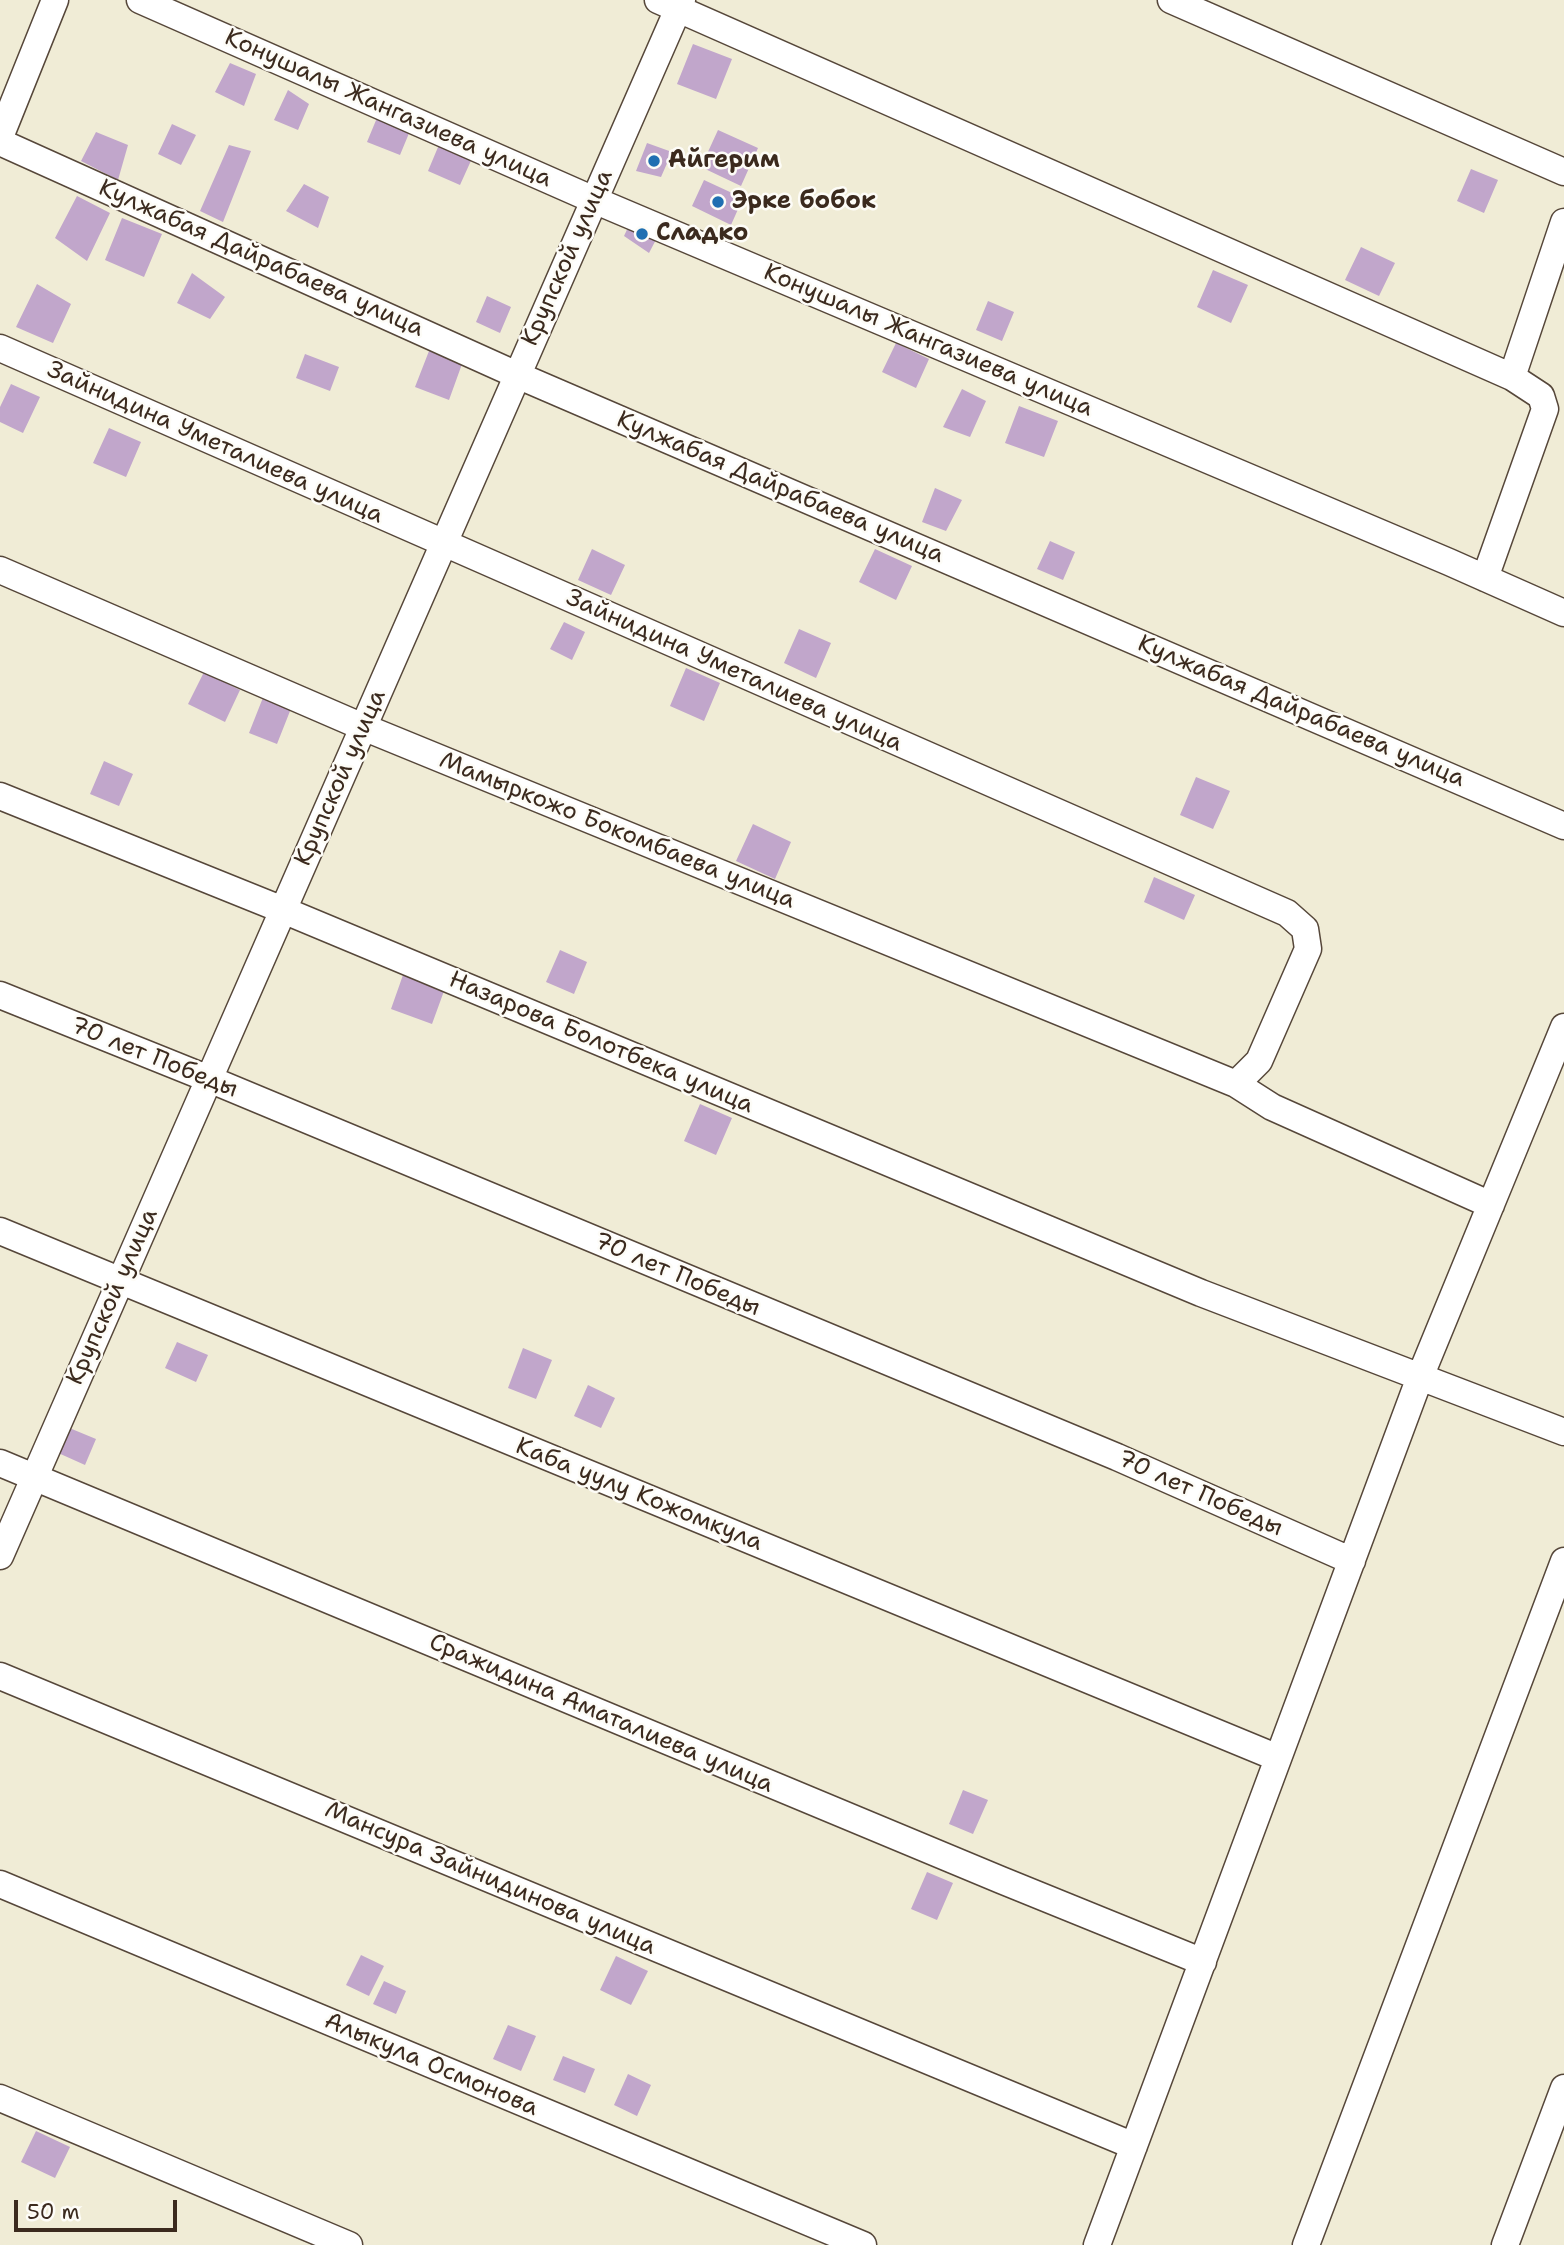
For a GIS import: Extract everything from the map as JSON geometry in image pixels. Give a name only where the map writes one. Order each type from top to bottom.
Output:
[{"type":"street","points":[[0,139],[55,0]]},
{"type":"street","name":"Конушалы Жангазиева улица","points":[[140,0],[594,200],[1564,613]]},
{"type":"street","points":[[1171,0],[1564,172]]},
{"type":"street","points":[[673,3],[1512,377],[1541,396],[1545,408],[1485,578]]},
{"type":"street","name":"Крупской улица","points":[[0,1556],[594,200],[673,3]]},
{"type":"street","name":"Кулжабая Дайрабаева улица","points":[[0,139],[517,374],[1564,826]]},
{"type":"street","points":[[1512,377],[1564,222]]},
{"type":"street","name":"Зайнидина Уметалиева улица","points":[[0,348],[1287,913],[1305,929],[1308,949],[1259,1061],[1236,1084]]},
{"type":"street","name":"Мамыркожо Бокомбаева улица","points":[[0,570],[363,727],[1236,1084],[1272,1107],[1491,1205]]},
{"type":"street","name":"Назарова Болотбека улица","points":[[0,796],[283,910],[1201,1293],[1564,1432]]},
{"type":"street","name":"70 лет Победы","points":[[0,995],[209,1079],[1117,1457],[1352,1561]]},
{"type":"street","points":[[1097,2245],[1420,1377],[1564,1027]]},
{"type":"street","name":"Каба уулу Кожомкула","points":[[0,1231],[1278,1758]]},
{"type":"street","name":"Сражидина Аматалиева улица","points":[[0,1463],[1203,1962]]},
{"type":"street","points":[[1306,2245],[1564,1561]]},
{"type":"street","name":"Мансура Зайнидинова улица","points":[[0,1676],[1134,2146]]},
{"type":"street","name":"Алыкула Осмонова","points":[[0,1884],[863,2245]]},
{"type":"street","points":[[1504,2245],[1564,2088]]},
{"type":"street","points":[[0,2098],[349,2245]]},
{"type":"building","points":[[693,44],[732,59],[716,99],[677,84]]},
{"type":"building","points":[[230,63],[256,74],[244,106],[215,92]]},
{"type":"building","points":[[288,90],[309,104],[298,130],[274,120]]},
{"type":"building","points":[[379,113],[412,126],[400,155],[367,142]]},
{"type":"building","points":[[172,124],[196,135],[181,165],[158,154]]},
{"type":"building","points":[[718,130],[758,148],[741,186],[701,167]]},
{"type":"building","points":[[96,132],[128,145],[118,180],[81,161]]},
{"type":"building","points":[[441,140],[474,154],[460,185],[428,171]]},
{"type":"building","name":"Айгерим","points":[[647,143],[672,152],[661,177],[636,171]]},
{"type":"building","points":[[229,145],[251,151],[223,222],[200,211]]},
{"type":"building","points":[[1471,169],[1498,180],[1484,213],[1457,201]]},
{"type":"building","name":"Эрке бобок","points":[[704,180],[743,198],[731,225],[692,206]]},
{"type":"building","points":[[304,184],[329,197],[318,228],[286,211]]},
{"type":"building","points":[[77,196],[110,213],[87,261],[55,238]]},
{"type":"building","name":"Сладко","points":[[633,217],[660,232],[649,253],[624,236]]},
{"type":"building","points":[[122,218],[162,234],[144,277],[105,260]]},
{"type":"building","points":[[1361,247],[1395,263],[1379,296],[1345,280]]},
{"type":"building","points":[[1213,270],[1248,285],[1231,323],[1197,307]]},
{"type":"building","points":[[192,273],[225,297],[210,319],[177,303]]},
{"type":"building","points":[[37,284],[71,304],[53,343],[16,327]]},
{"type":"building","points":[[487,296],[511,307],[500,333],[476,322]]},
{"type":"building","points":[[988,301],[1014,312],[1002,341],[976,330]]},
{"type":"building","points":[[896,343],[929,359],[916,388],[882,372]]},
{"type":"building","points":[[429,351],[462,364],[449,400],[415,387]]},
{"type":"building","points":[[305,354],[339,367],[330,391],[296,378]]},
{"type":"building","points":[[11,384],[40,397],[23,433],[0,422],[0,407]]},
{"type":"building","points":[[962,389],[986,401],[970,437],[943,427]]},
{"type":"building","points":[[1019,406],[1058,421],[1044,457],[1005,443]]},
{"type":"building","points":[[109,428],[141,442],[126,477],[93,463]]},
{"type":"building","points":[[935,488],[962,500],[946,531],[922,522]]},
{"type":"building","points":[[1050,541],[1075,552],[1063,580],[1037,569]]},
{"type":"building","points":[[592,549],[625,565],[611,595],[578,580]]},
{"type":"building","points":[[875,549],[912,566],[896,600],[859,582]]},
{"type":"building","points":[[564,622],[585,632],[572,660],[550,649]]},
{"type":"building","points":[[799,629],[831,643],[816,678],[784,663]]},
{"type":"building","points":[[686,668],[720,683],[704,721],[670,706]]},
{"type":"building","points":[[204,672],[240,690],[225,722],[188,704]]},
{"type":"building","points":[[264,695],[292,706],[277,744],[249,733]]},
{"type":"building","points":[[104,761],[133,774],[119,806],[90,794]]},
{"type":"building","points":[[1196,777],[1230,791],[1213,829],[1180,815]]},
{"type":"building","points":[[753,824],[791,842],[775,879],[736,861]]},
{"type":"building","points":[[1154,877],[1195,895],[1184,920],[1144,902]]},
{"type":"building","points":[[560,950],[587,962],[574,994],[546,982]]},
{"type":"building","points":[[403,975],[444,991],[432,1024],[391,1009]]},
{"type":"building","points":[[700,1104],[732,1118],[716,1155],[684,1141]]},
{"type":"building","points":[[177,1342],[208,1355],[196,1382],[165,1368]]},
{"type":"building","points":[[523,1348],[552,1360],[536,1399],[508,1388]]},
{"type":"building","points":[[588,1385],[615,1398],[601,1428],[574,1416]]},
{"type":"building","points":[[67,1427],[96,1439],[85,1465],[56,1452]]},
{"type":"building","points":[[963,1790],[988,1800],[973,1834],[949,1824]]},
{"type":"building","points":[[927,1872],[953,1883],[937,1920],[911,1909]]},
{"type":"building","points":[[361,1955],[384,1966],[369,1996],[346,1985]]},
{"type":"building","points":[[616,1956],[648,1971],[631,2005],[600,1990]]},
{"type":"building","points":[[384,1981],[406,1991],[396,2014],[373,2004]]},
{"type":"building","points":[[508,2025],[536,2036],[521,2071],[493,2059]]},
{"type":"building","points":[[563,2056],[595,2069],[585,2093],[553,2080]]},
{"type":"building","points":[[628,2074],[651,2085],[637,2116],[614,2105]]},
{"type":"building","points":[[36,2131],[70,2147],[55,2178],[21,2162]]},
{"type":"place","name":"Айгерим","points":[[654,161]]},
{"type":"place","name":"Эрке бобок","points":[[718,202]]},
{"type":"place","name":"Сладко","points":[[642,234]]}]
